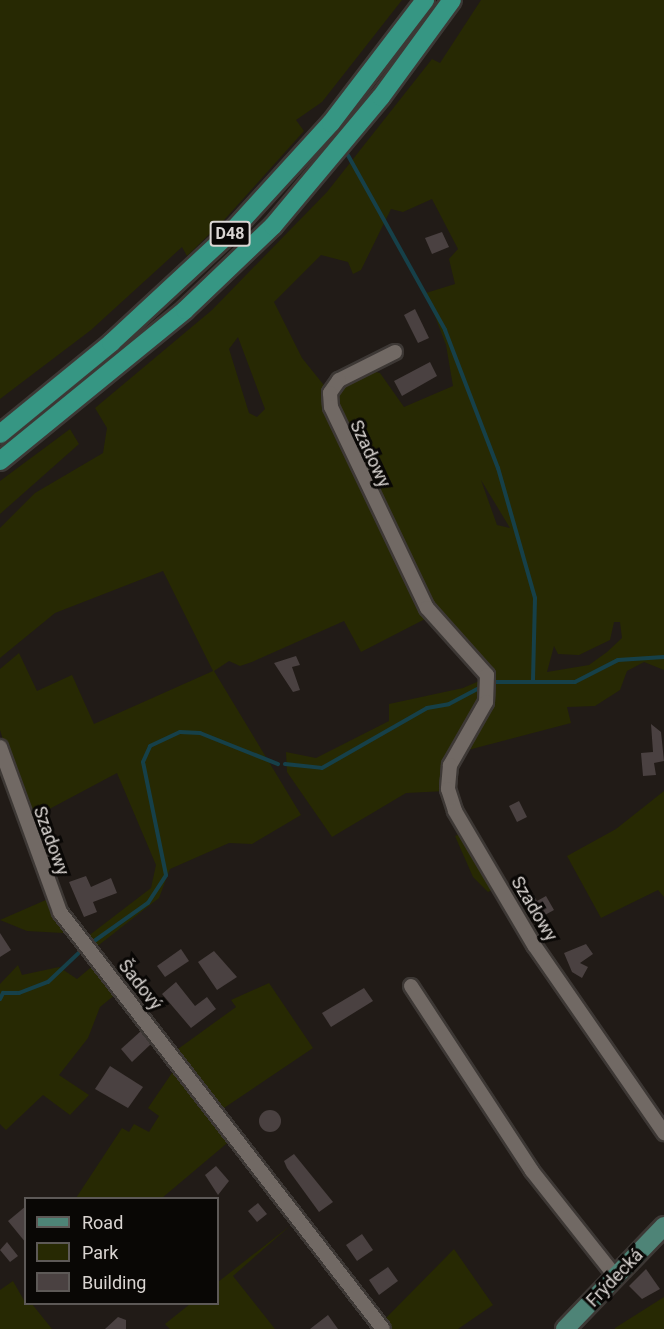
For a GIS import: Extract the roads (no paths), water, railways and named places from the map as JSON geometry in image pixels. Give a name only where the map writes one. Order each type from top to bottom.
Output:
[{"type":"highway","name":"D48","points":[[0,435],[119,336],[235,228],[331,123],[425,0]]},
{"type":"highway","name":"D48","points":[[0,461],[185,310],[273,226],[452,0]]},
{"type":"main road","name":"Frýdecká","points":[[565,1329],[664,1226]]},
{"type":"street","name":"Szadowy","points":[[395,352],[339,380],[330,393],[332,414],[427,608],[451,639],[484,666],[488,683],[486,702],[450,765],[448,789],[455,810],[534,945],[664,1133]]},
{"type":"street","name":"Szadowy","points":[[0,747],[54,900],[83,940]]},
{"type":"street","name":"Šadový","points":[[83,940],[383,1329]]},
{"type":"street","points":[[411,986],[532,1171],[615,1277]]},
{"type":"waterway","points":[[345,150],[445,330],[498,468],[535,598],[533,682]]},
{"type":"waterway","points":[[491,682],[575,682],[618,660],[664,657]]},
{"type":"waterway","points":[[285,764],[322,768],[427,708],[449,704],[484,685]]},
{"type":"waterway","points":[[90,944],[148,903],[166,875],[143,762],[150,746],[180,732],[200,733],[278,764]]},
{"type":"waterway","points":[[0,999],[3,993],[19,993],[48,982],[84,948]]}]
